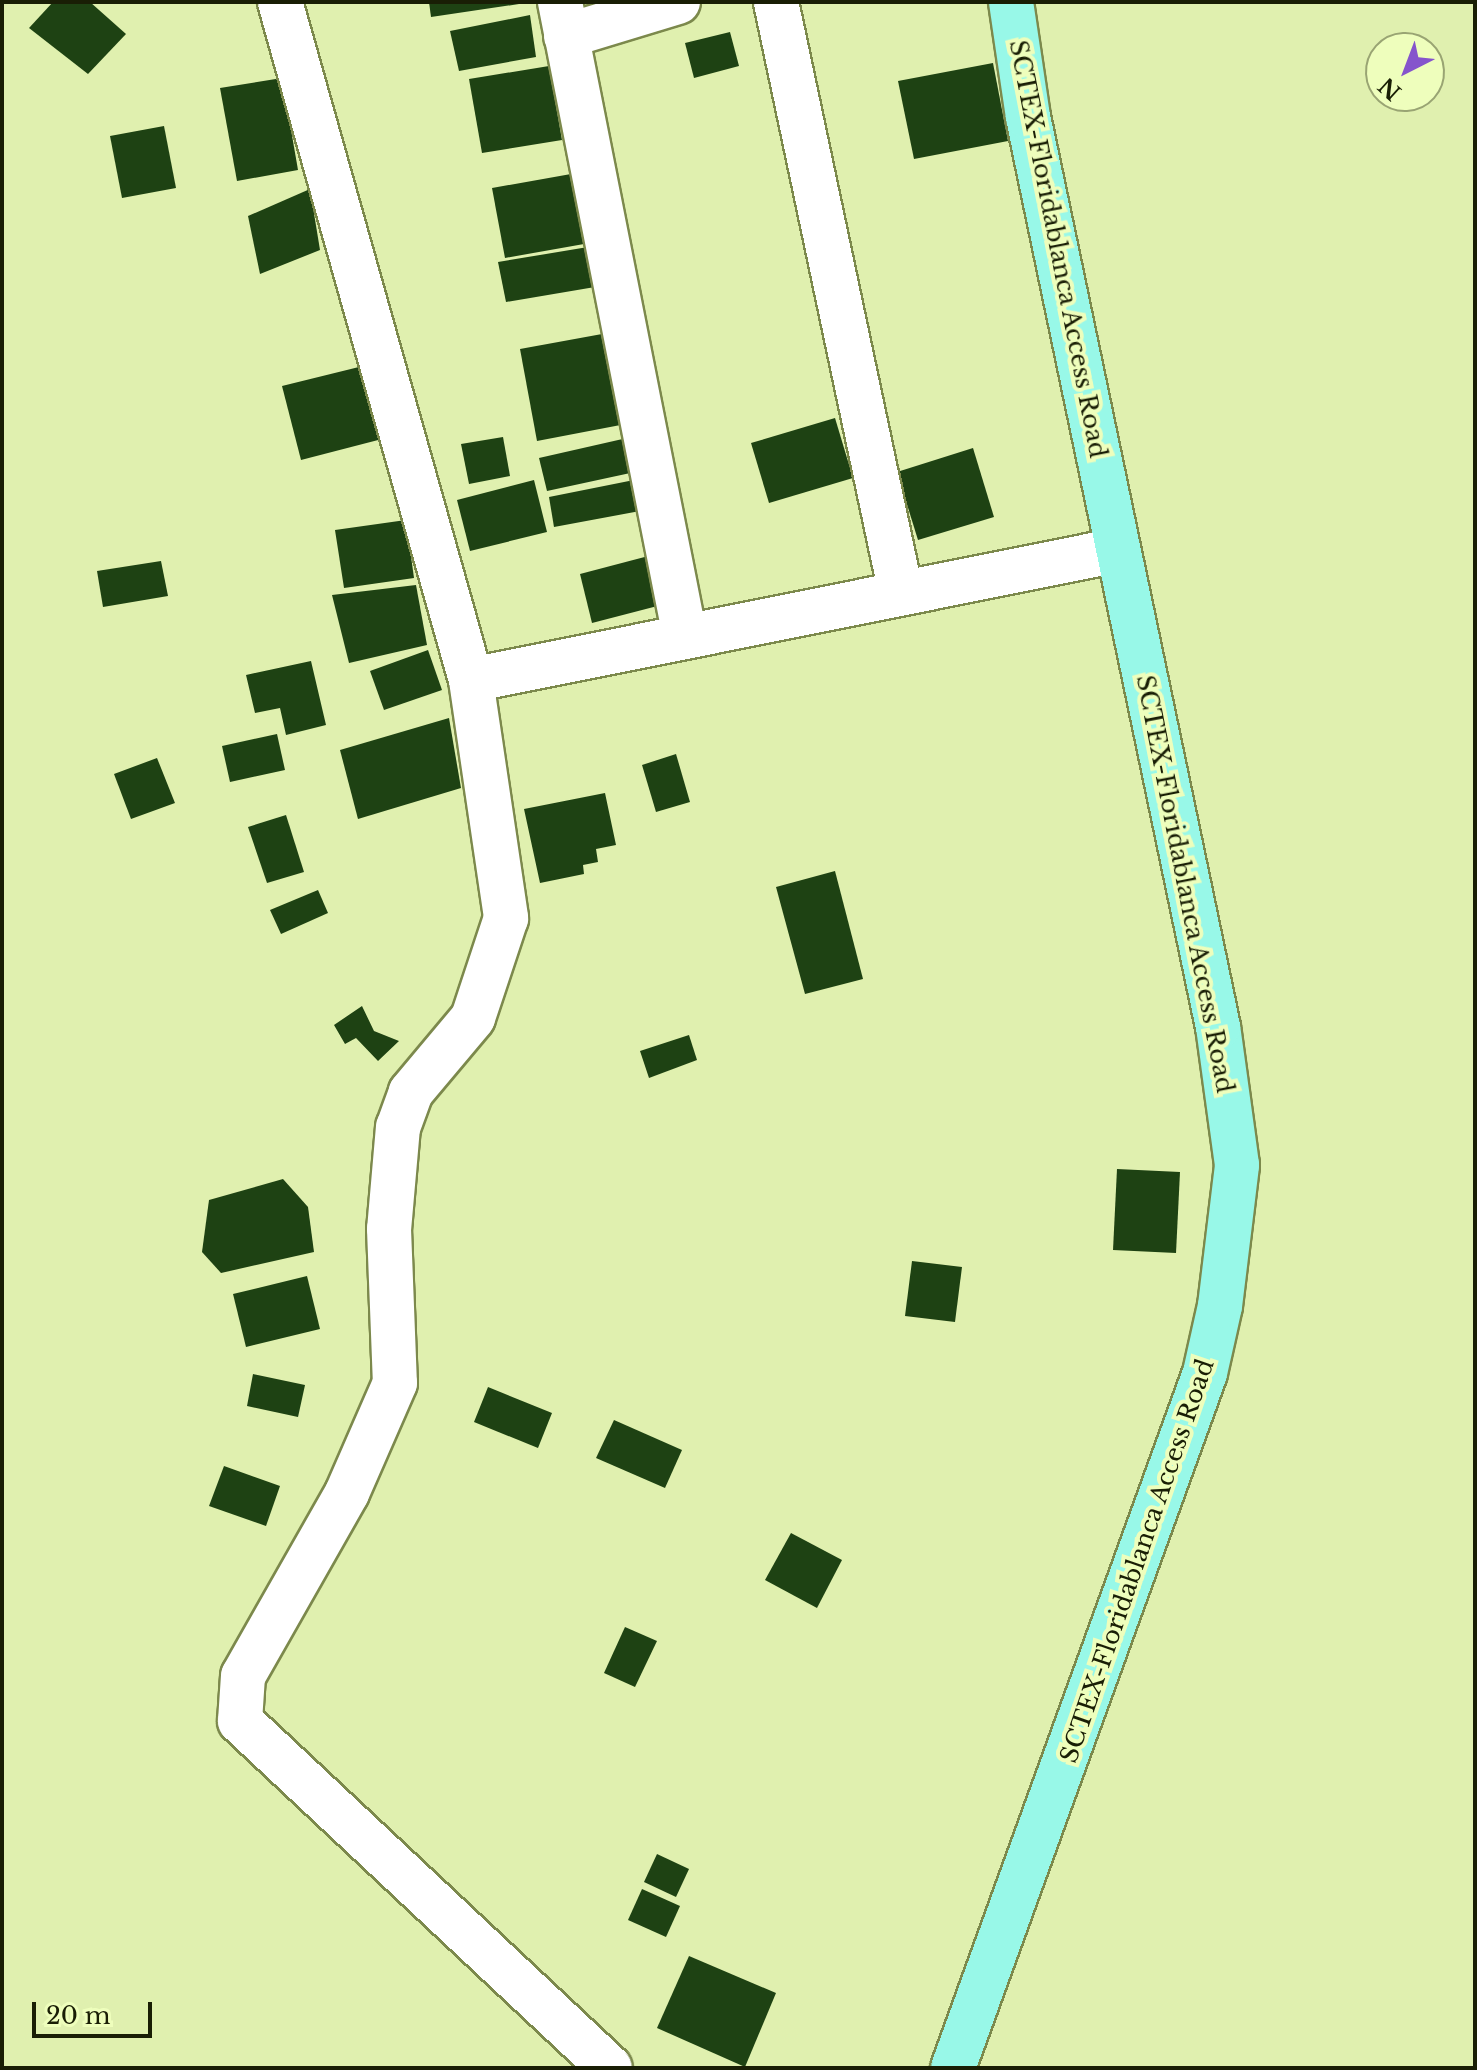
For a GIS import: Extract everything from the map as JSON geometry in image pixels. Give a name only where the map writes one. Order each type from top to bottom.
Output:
[{"type":"main road","name":"SCTEX-Floridablanca Access Road","points":[[953,2068],[1205,1373],[1220,1306],[1237,1165],[1218,1027],[1028,117],[1011,2]]},
{"type":"street","points":[[678,2],[563,19],[685,637]]},
{"type":"street","points":[[776,2],[901,593]]},
{"type":"street","points":[[286,11],[471,680],[506,918],[473,1018],[411,1092],[398,1127],[389,1229],[395,1383],[347,1493],[243,1676],[240,1721],[610,2068]]},
{"type":"street","points":[[471,680],[1118,550]]},
{"type":"building","points":[[53,2],[90,2],[126,34],[88,74],[29,28]]},
{"type":"building","points":[[429,2],[519,2],[519,4],[431,17]]},
{"type":"building","points":[[530,15],[536,57],[459,71],[450,31]]},
{"type":"building","points":[[730,32],[739,66],[694,78],[685,43]]},
{"type":"building","points":[[993,63],[1008,141],[914,159],[898,81]]},
{"type":"building","points":[[549,66],[562,140],[482,153],[469,79]]},
{"type":"building","points":[[282,78],[298,170],[237,181],[220,88]]},
{"type":"building","points":[[164,126],[176,188],[122,198],[110,136]]},
{"type":"building","points":[[571,174],[584,244],[505,258],[492,188]]},
{"type":"building","points":[[310,189],[320,250],[260,274],[248,216]]},
{"type":"building","points":[[588,247],[595,287],[506,302],[498,262]]},
{"type":"building","points":[[613,332],[631,423],[537,441],[520,349]]},
{"type":"building","points":[[363,366],[382,439],[301,460],[282,386]]},
{"type":"building","points":[[835,418],[853,478],[769,503],[751,443]]},
{"type":"building","points":[[503,437],[510,476],[469,484],[461,444]]},
{"type":"building","points":[[627,438],[635,472],[547,491],[539,458]]},
{"type":"building","points":[[973,448],[994,517],[918,540],[897,472]]},
{"type":"building","points":[[534,480],[547,532],[470,551],[457,500]]},
{"type":"building","points":[[634,480],[640,511],[554,527],[549,497]]},
{"type":"building","points":[[406,520],[414,578],[344,588],[335,530]]},
{"type":"building","points":[[656,554],[669,603],[592,623],[580,574]]},
{"type":"building","points":[[161,561],[168,596],[103,607],[97,571]]},
{"type":"building","points":[[416,585],[427,645],[349,663],[332,595]]},
{"type":"building","points":[[428,650],[442,690],[384,710],[370,671]]},
{"type":"building","points":[[311,661],[326,725],[286,735],[280,708],[255,713],[246,675]]},
{"type":"building","points":[[449,718],[461,788],[358,819],[340,750]]},
{"type":"building","points":[[277,734],[285,770],[230,782],[222,746]]},
{"type":"building","points":[[676,754],[690,802],[656,812],[642,765]]},
{"type":"building","points":[[157,758],[175,803],[131,819],[114,774]]},
{"type":"building","points":[[605,793],[616,845],[596,849],[598,862],[583,865],[584,874],[540,883],[524,809]]},
{"type":"building","points":[[286,815],[304,872],[267,883],[248,827]]},
{"type":"building","points":[[835,871],[863,979],[805,994],[776,887]]},
{"type":"building","points":[[318,890],[328,913],[281,934],[270,910]]},
{"type":"building","points":[[362,1006],[374,1031],[399,1041],[378,1061],[356,1038],[345,1044],[334,1025]]},
{"type":"building","points":[[689,1035],[697,1060],[649,1078],[640,1051]]},
{"type":"building","points":[[1117,1169],[1180,1172],[1176,1253],[1113,1250]]},
{"type":"building","points":[[283,1179],[308,1207],[314,1252],[221,1273],[202,1252],[209,1200]]},
{"type":"building","points":[[912,1261],[962,1267],[955,1322],[905,1316]]},
{"type":"building","points":[[307,1276],[320,1329],[246,1347],[233,1294]]},
{"type":"building","points":[[253,1374],[305,1385],[298,1417],[247,1406]]},
{"type":"building","points":[[488,1387],[552,1413],[538,1448],[474,1422]]},
{"type":"building","points":[[614,1420],[682,1450],[665,1488],[596,1458]]},
{"type":"building","points":[[224,1466],[280,1486],[266,1526],[209,1506]]},
{"type":"building","points":[[791,1533],[842,1560],[817,1608],[765,1580]]},
{"type":"building","points":[[625,1627],[657,1641],[635,1687],[604,1673]]},
{"type":"building","points":[[657,1854],[689,1869],[676,1897],[644,1882]]},
{"type":"building","points":[[642,1889],[680,1906],[666,1937],[628,1920]]},
{"type":"building","points":[[689,1956],[776,1993],[745,2067],[657,2028]]}]
